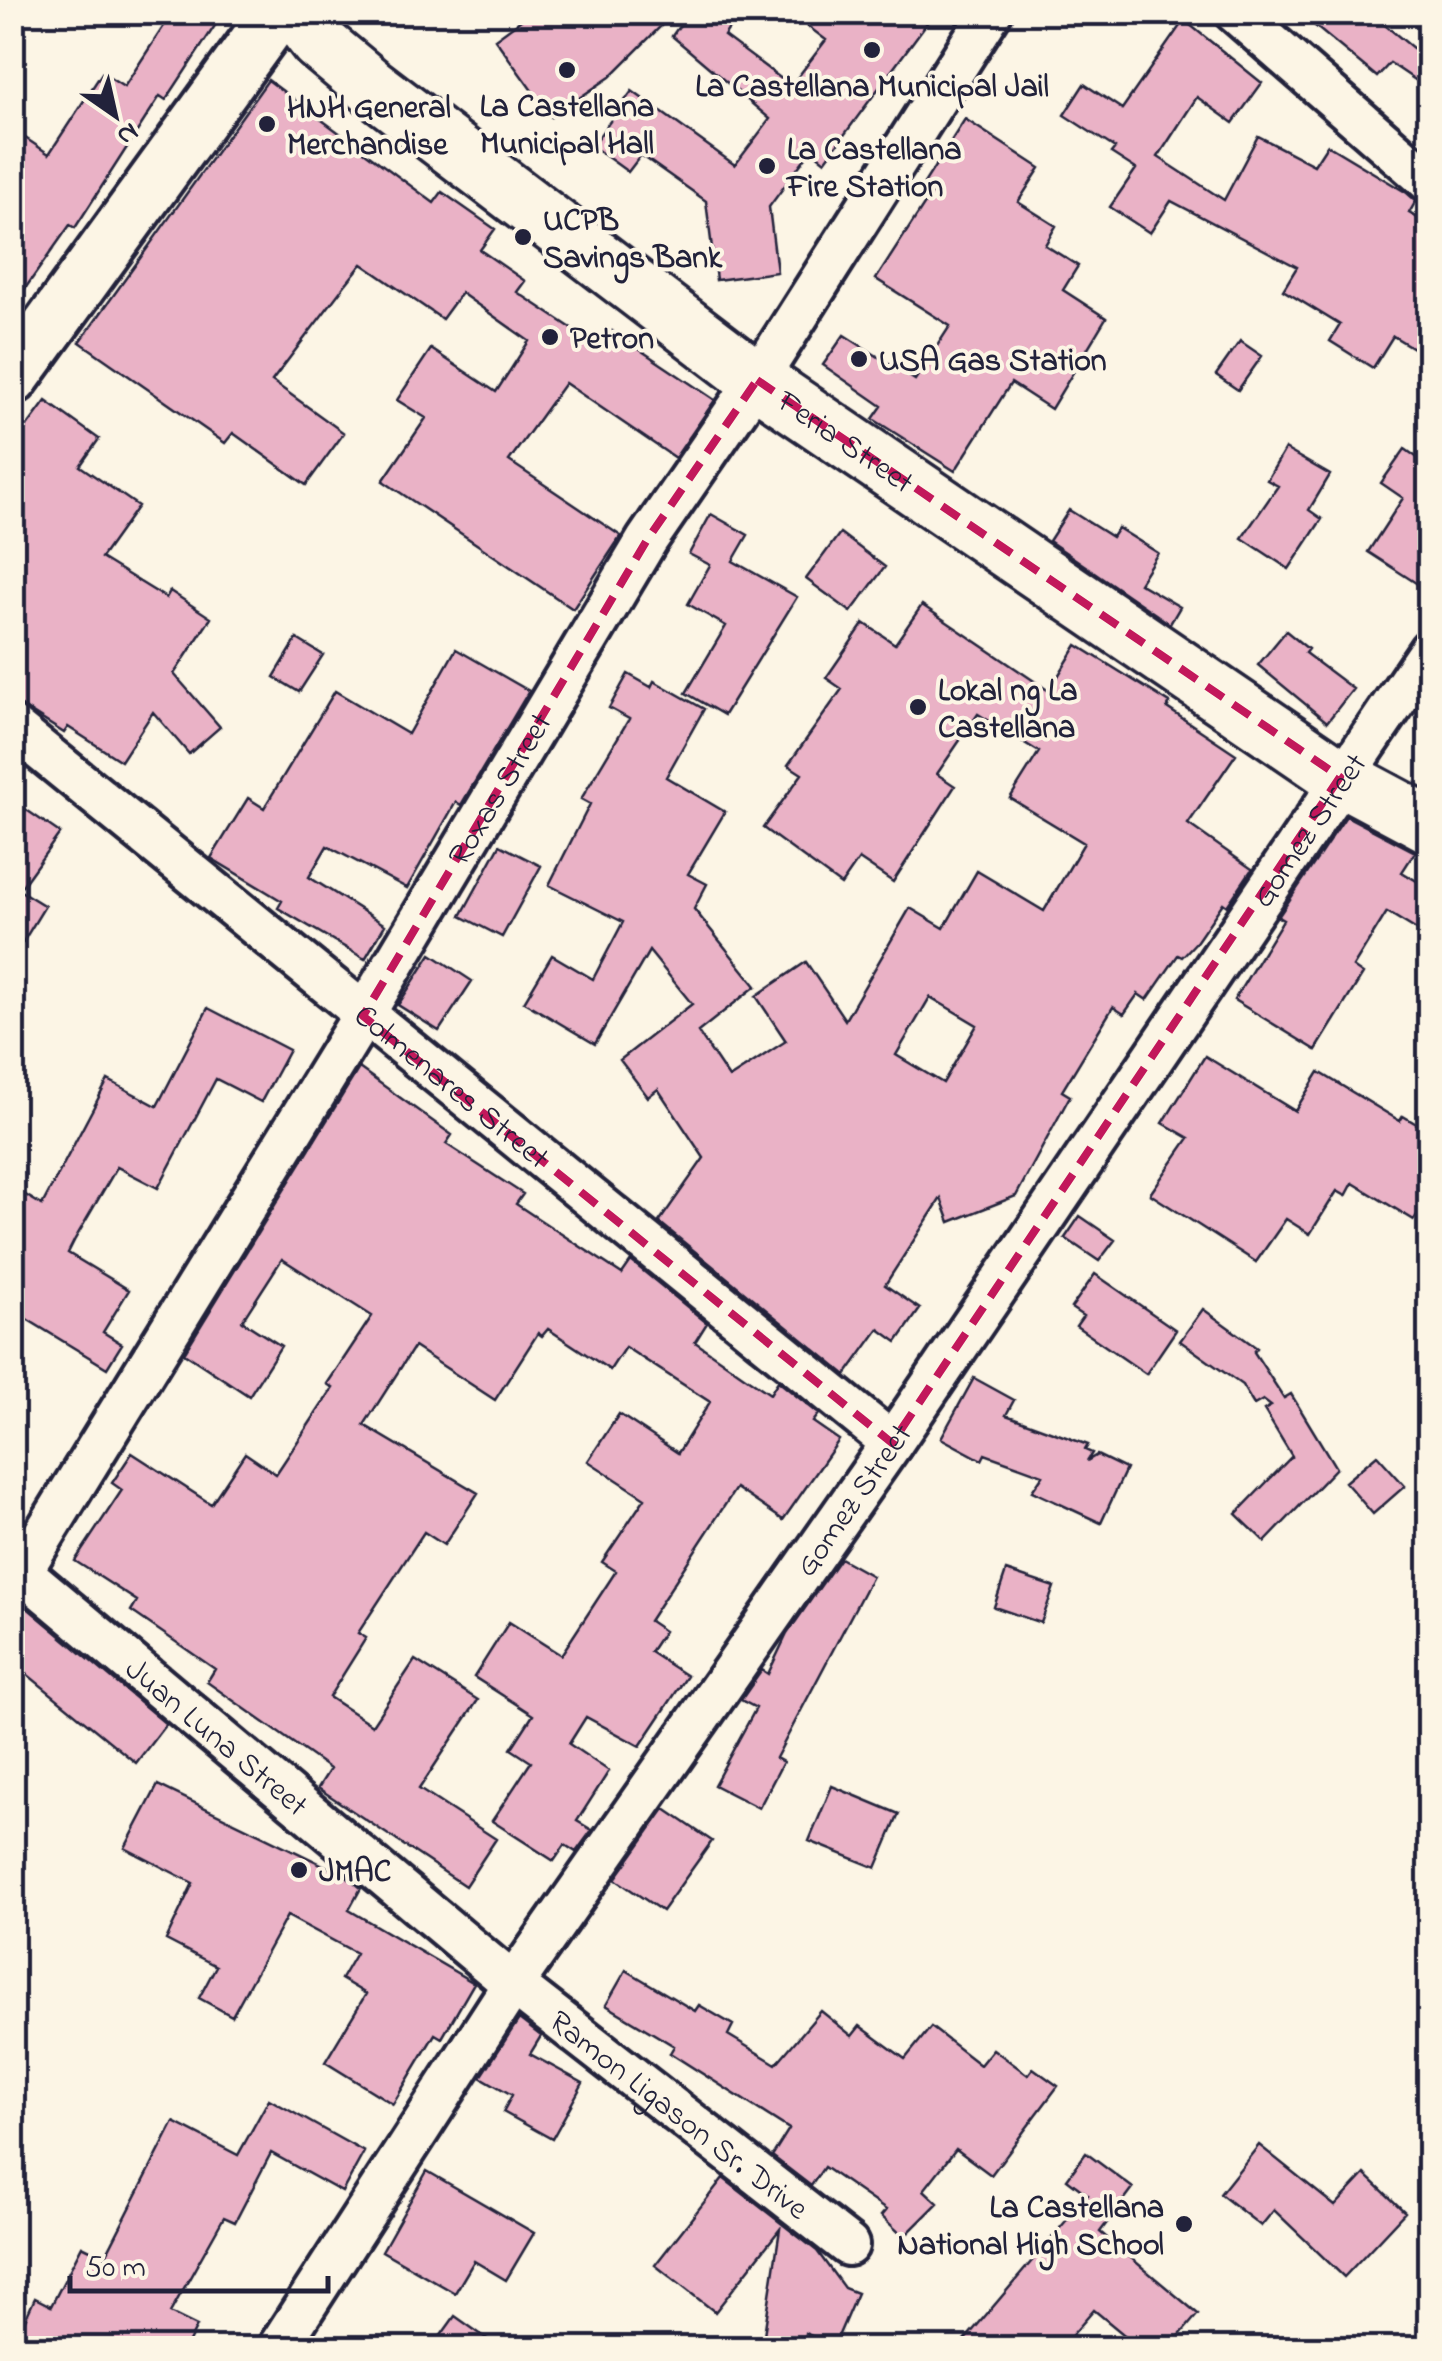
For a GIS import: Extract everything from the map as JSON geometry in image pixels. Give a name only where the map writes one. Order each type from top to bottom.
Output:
[{"type":"main road","name":"Feria Street","points":[[295,12],[318,42],[402,110],[757,380],[1340,777],[1430,825]]},
{"type":"street","points":[[12,378],[278,12]]},
{"type":"street","name":"Roxas Street","points":[[17,1568],[363,1016],[648,540],[757,380],[991,12]]},
{"type":"street","points":[[1235,12],[1430,182]]},
{"type":"street","name":"Gomez Street","points":[[278,2348],[513,1984],[892,1443],[1340,777],[1430,650]]},
{"type":"street","name":"Colmenares Street","points":[[12,726],[363,1016],[892,1443]]},
{"type":"street","name":"Juan Luna Street","points":[[17,1568],[513,1984]]},
{"type":"street","name":"Ramon Ligason Sr. Drive","points":[[513,1984],[848,2245]]},
{"type":"highlighted area","points":[[757,380],[1340,777],[892,1443],[363,1016],[647,540]]},
{"type":"building","points":[[173,12],[224,12],[166,100],[160,96],[75,228],[70,225],[12,307],[12,129],[49,154],[102,73],[124,87]]},
{"type":"building","name":"La Castellana Municipal Hall","points":[[532,12],[675,12],[610,77],[551,117],[495,39]]},
{"type":"building","points":[[689,12],[740,12],[724,36],[791,86],[826,40],[789,12],[935,12],[825,161],[811,150],[769,207],[777,272],[716,280],[706,201],[641,155],[628,172],[592,146],[632,91],[735,165],[770,119],[672,36]]},
{"type":"building","points":[[1298,12],[1369,12],[1430,62],[1430,90],[1390,63],[1377,77]]},
{"type":"building","points":[[1184,20],[1262,83],[1233,123],[1197,97],[1158,157],[1224,200],[1258,136],[1314,165],[1327,145],[1407,193],[1416,201],[1409,213],[1430,225],[1430,358],[1393,336],[1373,368],[1330,341],[1340,325],[1283,290],[1297,267],[1171,201],[1150,233],[1110,207],[1136,169],[1111,153],[1115,148],[1064,115],[1084,84],[1122,109]]},
{"type":"building","points":[[268,80],[434,203],[442,192],[495,229],[480,250],[525,281],[517,292],[600,347],[612,331],[715,400],[675,458],[565,383],[509,461],[621,536],[573,609],[383,481],[426,418],[397,400],[431,349],[496,392],[529,341],[461,293],[442,319],[362,264],[345,285],[272,381],[344,433],[306,485],[233,433],[225,443],[80,342]]},
{"type":"building","points":[[965,119],[1040,168],[1018,202],[1056,226],[1045,245],[1078,266],[1063,290],[1106,318],[1051,409],[1011,383],[955,471],[873,419],[882,406],[823,365],[844,335],[915,380],[950,326],[876,279],[931,194],[921,188]]},
{"type":"building","points":[[1240,341],[1262,356],[1238,390],[1216,375]]},
{"type":"building","points":[[46,401],[99,439],[80,466],[138,506],[101,558],[166,598],[170,591],[211,618],[174,674],[220,727],[189,754],[153,712],[121,761],[68,727],[64,733],[12,700],[12,447]]},
{"type":"building","points":[[1285,449],[1330,475],[1309,510],[1322,519],[1289,569],[1242,538],[1278,486],[1267,480]]},
{"type":"building","points":[[1405,449],[1425,463],[1430,456],[1430,592],[1368,552],[1403,498],[1381,483]]},
{"type":"building","points":[[1069,510],[1112,537],[1118,528],[1158,553],[1139,583],[1180,607],[1170,624],[1049,541]]},
{"type":"building","points":[[711,514],[748,535],[733,561],[797,597],[724,715],[686,693],[726,626],[688,604],[710,565],[689,554]]},
{"type":"building","points":[[840,533],[885,567],[851,612],[806,579]]},
{"type":"building","points":[[922,605],[1049,691],[1077,645],[1170,703],[1167,708],[1236,754],[1188,824],[1252,869],[1197,941],[1182,957],[1178,955],[1147,1000],[1138,994],[1124,1014],[1113,1007],[1062,1091],[1070,1096],[1016,1196],[950,1222],[941,1198],[885,1285],[920,1309],[897,1342],[879,1329],[846,1375],[659,1222],[704,1158],[658,1089],[648,1097],[620,1060],[692,1004],[649,951],[595,1044],[524,1002],[552,955],[593,979],[623,922],[549,885],[590,804],[581,799],[629,719],[609,708],[628,674],[651,687],[654,681],[704,709],[666,777],[725,812],[688,874],[707,884],[694,909],[756,986],[698,1032],[729,1078],[786,1041],[756,996],[806,962],[845,1020],[910,908],[944,928],[977,871],[1044,911],[1084,843],[1010,798],[1039,752],[978,714],[937,774],[955,786],[893,882],[859,859],[841,885],[763,828],[802,774],[788,765],[842,689],[826,678],[864,623],[895,644]],"holes":[[[930,997],[977,1025],[943,1083],[896,1055]]]},
{"type":"building","points":[[1286,631],[1308,649],[1305,653],[1353,689],[1327,722],[1258,665]]},
{"type":"building","points":[[297,639],[323,655],[299,692],[274,677]]},
{"type":"building","points":[[456,649],[529,691],[461,805],[456,802],[407,888],[327,846],[309,877],[385,925],[365,959],[278,908],[282,901],[211,858],[248,798],[264,808],[335,691],[408,734]]},
{"type":"building","points":[[12,800],[60,833],[19,890],[45,906],[12,960]]},
{"type":"building","points":[[1346,816],[1415,852],[1402,872],[1430,889],[1430,938],[1387,912],[1353,967],[1363,974],[1316,1050],[1234,1000],[1283,920],[1278,917]]},
{"type":"building","points":[[500,845],[541,866],[502,937],[461,916]]},
{"type":"building","points":[[431,954],[472,981],[439,1031],[398,1005]]},
{"type":"building","points":[[208,1008],[289,1050],[261,1102],[216,1079],[158,1188],[117,1167],[75,1239],[68,1253],[129,1290],[103,1332],[122,1344],[107,1368],[12,1310],[12,1187],[42,1205],[108,1080],[157,1106]]},
{"type":"building","points":[[1205,1056],[1295,1111],[1319,1072],[1400,1121],[1403,1116],[1430,1132],[1430,1194],[1414,1220],[1353,1183],[1346,1196],[1337,1191],[1310,1234],[1286,1219],[1256,1262],[1150,1194],[1189,1138],[1163,1123]]},
{"type":"building","points":[[359,1068],[452,1135],[446,1144],[523,1194],[516,1204],[622,1274],[631,1261],[707,1323],[695,1342],[770,1394],[778,1381],[819,1414],[813,1422],[839,1440],[783,1520],[736,1488],[649,1621],[664,1631],[650,1652],[687,1676],[640,1746],[586,1717],[569,1744],[609,1771],[577,1821],[592,1830],[576,1852],[565,1845],[554,1861],[492,1821],[531,1762],[511,1749],[533,1715],[474,1677],[509,1622],[561,1655],[616,1571],[602,1562],[645,1498],[588,1461],[619,1414],[678,1453],[710,1402],[625,1347],[610,1370],[548,1329],[542,1336],[538,1333],[495,1400],[414,1347],[364,1425],[478,1493],[444,1545],[424,1532],[358,1633],[366,1638],[329,1697],[372,1725],[415,1660],[478,1700],[419,1789],[496,1839],[465,1886],[318,1788],[330,1769],[207,1682],[215,1669],[131,1611],[137,1601],[75,1561],[122,1490],[112,1483],[132,1453],[211,1504],[245,1453],[276,1474],[333,1388],[327,1384],[372,1316],[282,1259],[242,1321],[281,1346],[249,1396],[184,1353]]},
{"type":"building","points":[[1080,1216],[1115,1240],[1099,1261],[1065,1238]]},
{"type":"building","points":[[1095,1274],[1176,1330],[1146,1374],[1076,1326],[1083,1316],[1071,1308]]},
{"type":"building","points":[[1203,1309],[1257,1348],[1254,1352],[1284,1398],[1291,1394],[1336,1468],[1265,1542],[1236,1514],[1292,1456],[1264,1410],[1271,1406],[1263,1400],[1254,1405],[1242,1385],[1180,1341]]},
{"type":"building","points":[[974,1378],[1014,1400],[1006,1415],[1088,1445],[1085,1450],[1092,1453],[1087,1461],[1097,1455],[1126,1469],[1101,1523],[1032,1491],[1043,1475],[985,1454],[982,1460],[941,1438]]},
{"type":"building","points":[[1377,1455],[1405,1486],[1373,1514],[1345,1482]]},
{"type":"building","points":[[840,1558],[872,1576],[776,1758],[783,1762],[759,1808],[714,1785],[756,1708],[741,1700],[762,1670],[768,1674],[787,1634]]},
{"type":"building","points":[[1006,1571],[1054,1587],[1041,1623],[994,1607]]},
{"type":"building","points":[[12,1595],[166,1724],[136,1763],[12,1662]]},
{"type":"building","points":[[158,1785],[348,1877],[361,1888],[349,1910],[474,1983],[442,2038],[435,2034],[393,2104],[325,2062],[366,1994],[341,1979],[356,1953],[287,1916],[232,2016],[199,1998],[216,1966],[166,1940],[193,1883],[125,1848]]},
{"type":"building","points":[[832,1786],[899,1814],[876,1868],[809,1841]]},
{"type":"building","points":[[665,1809],[712,1841],[662,1911],[615,1879]]},
{"type":"building","points":[[626,1970],[695,2011],[699,2005],[733,2025],[728,2035],[776,2064],[821,2011],[852,2036],[860,2026],[905,2059],[931,2027],[980,2065],[993,2049],[1028,2075],[1033,2068],[1058,2086],[991,2175],[956,2149],[924,2190],[938,2203],[904,2237],[881,2216],[886,2210],[824,2167],[811,2186],[772,2156],[789,2129],[670,2053],[674,2046],[606,2005]]},
{"type":"building","points":[[519,2019],[541,2036],[530,2054],[583,2083],[552,2139],[503,2112],[512,2095],[481,2077]]},
{"type":"building","points":[[269,2099],[364,2152],[342,2192],[271,2153],[235,2222],[224,2217],[170,2313],[197,2326],[186,2348],[12,2348],[35,2298],[51,2306],[82,2246],[105,2257],[174,2122],[238,2155]]},
{"type":"building","points":[[1259,2145],[1335,2206],[1365,2174],[1405,2212],[1344,2277],[1274,2210],[1261,2226],[1220,2194]]},
{"type":"building","points":[[1086,2153],[1133,2188],[1100,2232],[1198,2314],[1169,2348],[1140,2348],[1094,2310],[1061,2348],[958,2348],[1088,2195],[1067,2179]]},
{"type":"building","points":[[427,2171],[534,2233],[506,2280],[474,2261],[455,2293],[382,2251]]},
{"type":"building","points":[[723,2178],[817,2251],[844,2288],[857,2293],[834,2346],[805,2333],[803,2348],[762,2348],[780,2229],[715,2312],[655,2265]]},
{"type":"building","points":[[455,2316],[500,2348],[432,2348]]},
{"type":"place","name":"La Castellana Municipal Jail","points":[[872,50]]},
{"type":"place","name":"La Castellana Municipal Hall","points":[[567,70]]},
{"type":"place","name":"HNH General Merchandise","points":[[267,124]]},
{"type":"place","name":"La Castellana Fire Station","points":[[767,166]]},
{"type":"place","name":"UCPB Savings Bank","points":[[523,237]]},
{"type":"place","name":"Petron","points":[[550,337]]},
{"type":"place","name":"USA Gas Station","points":[[859,359]]},
{"type":"place","name":"Lokal ng La Castellana","points":[[918,707]]},
{"type":"place","name":"JMAC","points":[[299,1870]]},
{"type":"place","name":"La Castellana National High School","points":[[1184,2224]]}]
